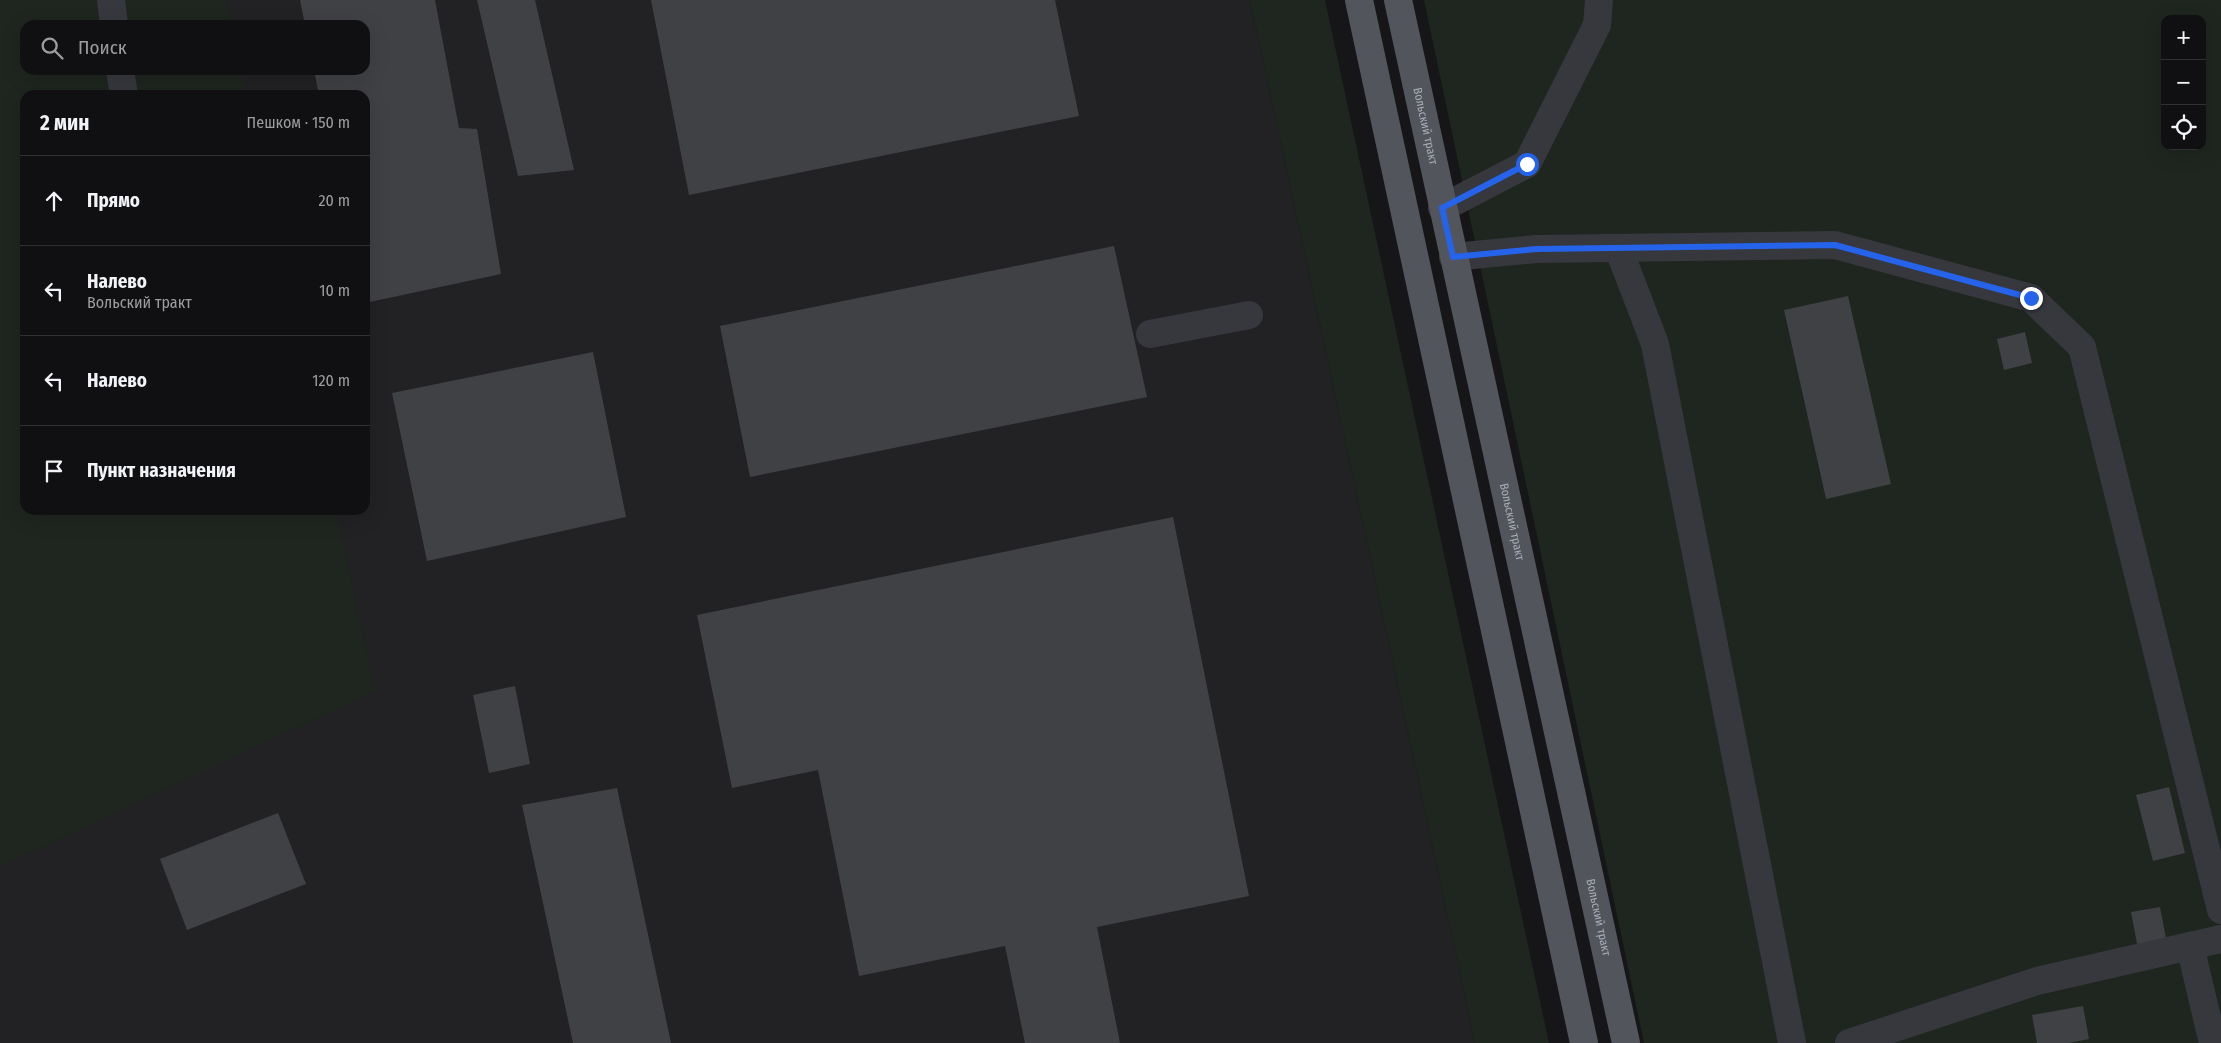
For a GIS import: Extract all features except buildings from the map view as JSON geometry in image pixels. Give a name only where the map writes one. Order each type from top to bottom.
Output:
[{"type":"main road","points":[[1359,0],[1584,1043]]},
{"type":"main road","name":"Вольский тракт","points":[[1398,0],[1626,1043]]},
{"type":"lane","points":[[110,0],[113,20]]},
{"type":"lane","points":[[1442,208],[1527,164],[1597,26],[1599,0]]},
{"type":"lane","points":[[121,75],[123,90]]},
{"type":"lane","points":[[1453,257],[1536,249],[1619,250],[1835,245],[2031,298],[2082,347],[2221,910]]},
{"type":"lane","points":[[1619,250],[1655,344],[1792,1043]]},
{"type":"lane","points":[[1150,334],[1249,316]]},
{"type":"lane","points":[[1849,1043],[2037,981],[2221,938]]},
{"type":"lane","points":[[2190,946],[2213,1043]]},
{"type":"shaded area","points":[[0,0],[1250,0],[1475,1043],[0,1043]]},
{"type":"shaded area","points":[[0,0],[226,0],[231,20],[20,20],[20,75],[242,75],[246,90],[20,90],[20,515],[337,515],[375,691],[0,867]]},
{"type":"shaded area","points":[[1250,0],[1325,0],[1549,1043],[1475,1043]]},
{"type":"shaded area","points":[[1424,0],[2221,0],[2221,1043],[1644,1043]]},
{"type":"route","points":[[1527,164],[1442,208],[1453,257],[1536,249],[1619,250],[1835,245],[2031,298]]}]
